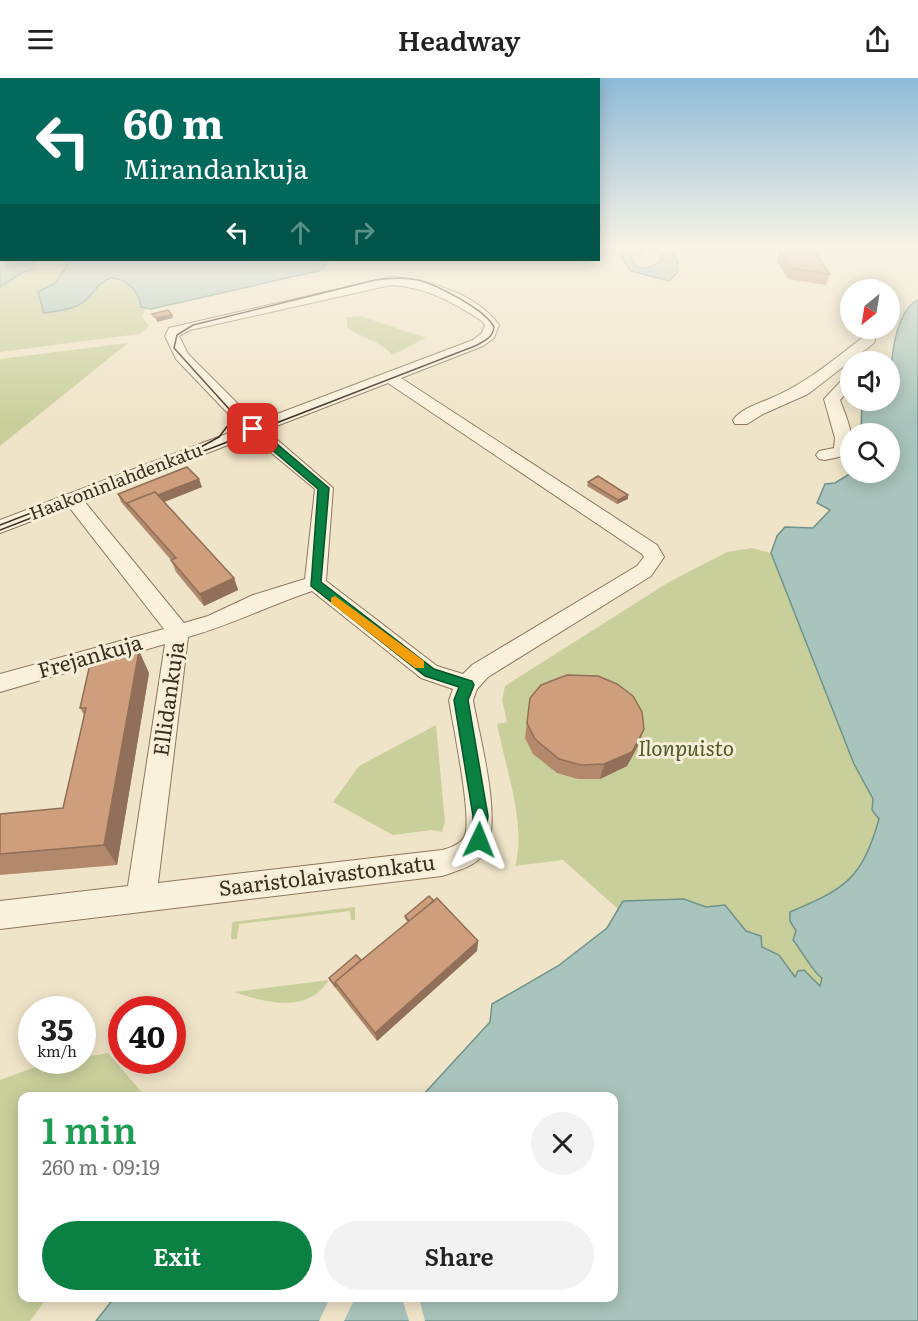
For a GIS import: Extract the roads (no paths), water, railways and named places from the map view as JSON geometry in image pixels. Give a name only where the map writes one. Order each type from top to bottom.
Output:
[{"type":"street","name":"Haakoninlahdenkatu","points":[[253,429],[181,356],[172,336],[174,331],[275,306]]},
{"type":"street","name":"Haakoninlahdenkatu","points":[[0,527],[478,343],[489,335],[492,325],[481,313],[467,306]]},
{"type":"street","points":[[741,420],[757,410],[802,391],[872,341]]},
{"type":"street","points":[[253,429],[324,488],[315,583],[429,672],[467,685],[480,671],[644,572],[654,557],[650,550],[389,377]]},
{"type":"street","points":[[825,455],[842,451],[844,438],[832,399],[840,391]]},
{"type":"street","name":"Ellidankuja","points":[[72,500],[178,631],[141,899]]},
{"type":"street","name":"Frejankuja","points":[[0,683],[215,622],[261,600],[315,583]]},
{"type":"street","name":"Saaristolaivastonkatu","points":[[0,915],[442,863],[463,856],[474,847],[481,828],[461,700],[467,685]]},
{"type":"water","points":[[42,306],[76,306],[66,310],[44,313]]},
{"type":"water","points":[[141,306],[164,306],[151,309]]},
{"type":"water","points":[[910,306],[918,306],[918,1321],[96,1321],[111,1302],[618,1302],[618,1092],[426,1092],[490,1022],[492,1004],[558,966],[607,928],[623,901],[684,899],[706,907],[725,905],[746,931],[761,936],[762,947],[779,955],[795,977],[798,971],[804,970],[820,986],[822,978],[793,940],[796,931],[790,921],[790,912],[825,896],[849,879],[866,856],[879,819],[872,810],[873,799],[854,764],[771,553],[777,536],[785,527],[813,528],[830,510],[817,503],[825,484],[840,480],[840,483],[900,483],[900,423],[861,423],[862,411],[900,411],[900,351],[893,351],[895,339],[900,339],[902,317]]},
{"type":"tram line","points":[[0,525],[197,449],[219,437],[232,420],[230,410],[174,348],[177,335],[193,325],[270,306]]},
{"type":"tram line","points":[[0,530],[475,346],[490,337],[494,327],[471,306]]},
{"type":"park label","name":"Ilonpuisto","points":[[686,749]]}]
